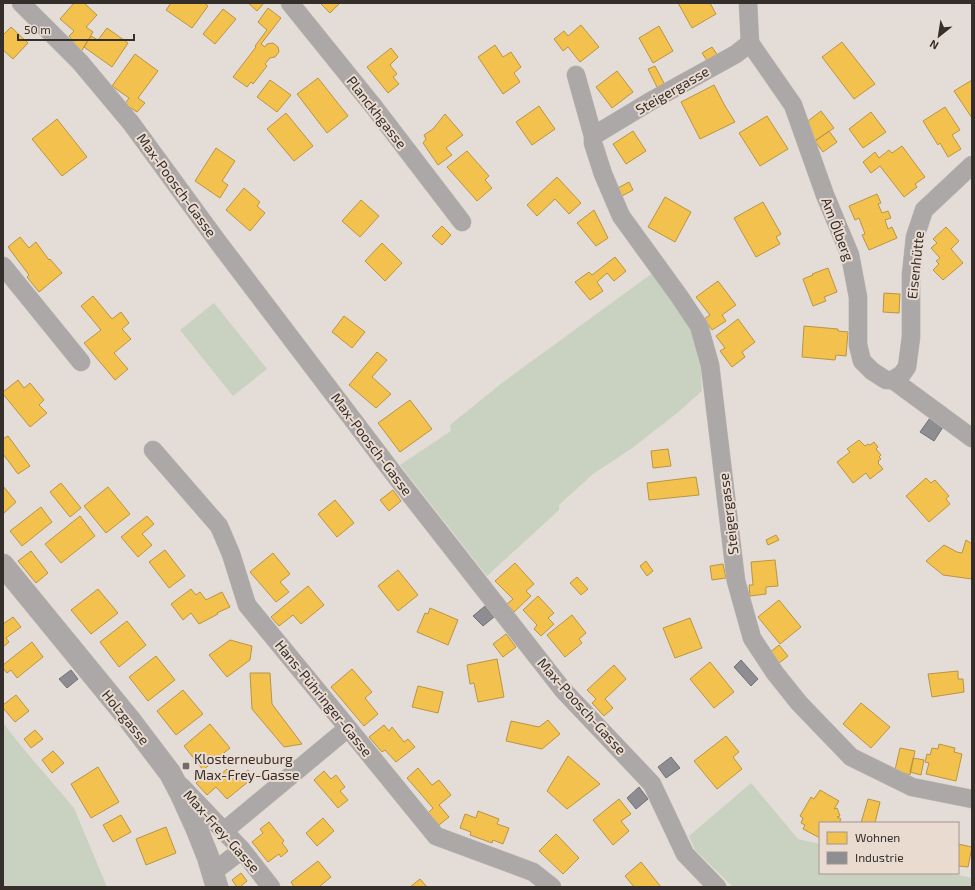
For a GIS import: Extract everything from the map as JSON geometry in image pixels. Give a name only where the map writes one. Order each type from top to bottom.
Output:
[{"type":"street","name":"Max-Poosch-Gasse","points":[[21,3],[80,62],[131,123],[218,242],[385,462],[558,684],[652,784],[685,854],[717,887]]},
{"type":"street","name":"Planckhgasse","points":[[290,3],[374,107],[462,222]]},
{"type":"street","points":[[748,3],[750,43]]},
{"type":"street","name":"Steigergasse","points":[[593,136],[736,54],[750,43]]},
{"type":"street","name":"Am Ölberg","points":[[750,43],[793,105],[825,194],[850,255],[858,297],[858,345],[862,361],[872,371],[886,380],[893,380],[972,438]]},
{"type":"street","name":"Steigergasse","points":[[576,75],[603,174],[621,216],[699,326],[710,365],[736,580],[752,638],[775,673],[799,703],[851,757],[912,787],[972,799]]},
{"type":"street","name":"Eisenhütte","points":[[893,380],[902,374],[907,366],[911,337],[911,275],[915,237],[924,210],[972,165]]},
{"type":"street","points":[[3,266],[81,362]]},
{"type":"street","name":"Hans-Pühringer-Gasse","points":[[153,450],[219,526],[231,554],[247,605],[436,836],[533,872],[552,887]]},
{"type":"street","name":"Holzgasse","points":[[3,566],[129,719],[172,777],[196,827],[215,879]]},
{"type":"street","points":[[224,831],[348,728]]},
{"type":"street","name":"Max-Frey-Gasse","points":[[172,777],[242,850],[271,887]]},
{"type":"street","points":[[215,879],[242,850]]},
{"type":"green space","points":[[654,272],[682,312],[693,334],[700,357],[702,391],[676,414],[631,449],[593,474],[559,505],[559,510],[487,576],[400,465],[451,431],[450,425],[502,383]]},
{"type":"green space","points":[[214,303],[267,369],[233,396],[180,330]]},
{"type":"green space","points":[[3,723],[74,808],[107,887],[3,887]]},
{"type":"green space","points":[[751,783],[798,839],[819,844],[819,874],[954,874],[972,878],[972,887],[733,887],[695,850],[689,836]]},
{"type":"building: Wohnen","points":[[74,3],[84,3],[97,15],[86,27],[93,32],[81,52],[69,36],[74,31],[60,19]]},
{"type":"building: Wohnen","points":[[171,3],[204,3],[208,6],[192,28],[166,10]]},
{"type":"building: Wohnen","points":[[248,3],[264,3],[257,11]]},
{"type":"building: Wohnen","points":[[320,3],[340,3],[330,13]]},
{"type":"building: Wohnen","points":[[678,3],[710,3],[716,14],[692,28]]},
{"type":"building: Wohnen","points":[[268,8],[281,18],[261,44],[265,47],[267,44],[273,43],[278,47],[279,52],[275,57],[270,58],[265,64],[267,66],[253,84],[251,82],[247,87],[233,77],[267,30],[258,22]]},
{"type":"building: Wohnen","points":[[223,9],[236,19],[215,44],[203,34]]},
{"type":"building: Wohnen","points":[[581,25],[599,47],[580,62],[568,47],[563,51],[554,39],[564,31],[568,36]]},
{"type":"building: Wohnen","points":[[659,26],[673,51],[653,63],[639,38]]},
{"type":"building: Wohnen","points":[[11,27],[28,43],[13,59],[3,50],[3,35]]},
{"type":"building: Wohnen","points":[[107,28],[128,43],[112,67],[84,47],[91,36],[98,40]]},
{"type":"building: Wohnen","points":[[842,42],[875,84],[854,99],[822,57]]},
{"type":"building: Wohnen","points":[[495,45],[503,57],[511,52],[521,67],[514,73],[520,82],[503,94],[478,57]]},
{"type":"building: Wohnen","points":[[712,47],[718,56],[708,62],[702,53]]},
{"type":"building: Wohnen","points":[[391,48],[398,57],[390,65],[397,74],[393,77],[399,84],[388,93],[367,67]]},
{"type":"building: Wohnen","points":[[135,54],[158,71],[138,98],[145,103],[137,112],[125,104],[129,98],[112,86]]},
{"type":"building: Wohnen","points":[[655,66],[665,85],[658,89],[648,69]]},
{"type":"building: Wohnen","points":[[617,71],[633,92],[612,108],[596,87]]},
{"type":"building: Wohnen","points":[[318,78],[348,116],[327,133],[297,94]]},
{"type":"building: Wohnen","points":[[270,80],[291,95],[277,112],[257,97]]},
{"type":"building: Wohnen","points":[[972,80],[972,118],[954,91]]},
{"type":"building: Wohnen","points":[[714,85],[735,122],[700,139],[681,102]]},
{"type":"building: Wohnen","points":[[539,106],[555,129],[532,145],[516,122]]},
{"type":"building: Wohnen","points":[[945,107],[960,130],[952,135],[961,149],[948,157],[940,143],[938,145],[923,121]]},
{"type":"building: Wohnen","points":[[821,111],[834,128],[815,141],[808,121]]},
{"type":"building: Wohnen","points":[[871,112],[886,132],[863,148],[849,129]]},
{"type":"building: Wohnen","points":[[286,113],[313,146],[294,161],[267,129]]},
{"type":"building: Wohnen","points":[[445,114],[463,135],[446,148],[452,155],[438,165],[423,143],[426,139],[424,135],[433,129]]},
{"type":"building: Wohnen","points":[[767,116],[788,149],[760,166],[739,133]]},
{"type":"building: Wohnen","points":[[57,119],[87,157],[62,176],[32,139]]},
{"type":"building: Wohnen","points":[[633,131],[646,151],[626,164],[613,144]]},
{"type":"building: Wohnen","points":[[829,131],[837,142],[823,152],[815,141]]},
{"type":"building: Wohnen","points":[[902,146],[925,177],[915,184],[917,187],[904,197],[880,166],[871,173],[863,162],[875,152],[879,158],[889,150],[892,153]]},
{"type":"building: Wohnen","points":[[216,148],[235,161],[222,181],[228,185],[220,198],[195,181]]},
{"type":"building: Wohnen","points":[[467,151],[489,176],[485,180],[492,188],[477,201],[447,167]]},
{"type":"building: Wohnen","points":[[557,177],[581,203],[569,214],[555,199],[537,216],[527,205]]},
{"type":"building: Wohnen","points":[[629,182],[633,190],[622,196],[618,188]]},
{"type":"building: Wohnen","points":[[244,188],[260,202],[257,206],[265,213],[250,231],[226,210]]},
{"type":"building: Wohnen","points":[[877,194],[881,203],[878,204],[882,213],[888,211],[891,218],[885,220],[888,229],[892,227],[897,238],[869,250],[862,235],[865,234],[859,218],[855,220],[849,206]]},
{"type":"building: Wohnen","points":[[665,197],[691,212],[675,242],[648,227]]},
{"type":"building: Wohnen","points":[[361,200],[379,216],[360,237],[342,221]]},
{"type":"building: Wohnen","points":[[763,202],[781,234],[776,237],[780,244],[756,257],[734,218]]},
{"type":"building: Wohnen","points":[[594,210],[608,238],[596,246],[577,223]]},
{"type":"building: Wohnen","points":[[442,226],[451,235],[442,245],[432,236]]},
{"type":"building: Wohnen","points":[[946,227],[959,241],[951,249],[963,263],[943,280],[933,270],[939,264],[936,261],[940,258],[931,248],[937,243],[933,239]]},
{"type":"building: Wohnen","points":[[20,237],[29,248],[36,242],[49,260],[50,259],[62,273],[39,292],[27,277],[29,275],[8,247]]},
{"type":"building: Wohnen","points":[[382,243],[402,263],[385,281],[365,261]]},
{"type":"building: Wohnen","points":[[615,257],[626,271],[614,281],[607,273],[597,282],[603,291],[590,300],[575,282],[589,272],[592,275]]},
{"type":"building: Wohnen","points":[[828,268],[837,292],[824,297],[826,301],[813,306],[803,279]]},
{"type":"building: Wohnen","points":[[718,281],[736,305],[722,315],[726,321],[712,330],[704,319],[710,315],[696,297]]},
{"type":"building: Wohnen","points":[[884,293],[900,294],[899,313],[883,312]]},
{"type":"building: Wohnen","points":[[93,296],[112,319],[121,312],[129,323],[122,329],[131,339],[114,353],[128,369],[115,380],[84,343],[101,330],[81,306]]},
{"type":"building: Wohnen","points":[[344,316],[365,332],[352,348],[332,332]]},
{"type":"building: Wohnen","points":[[738,319],[755,342],[742,352],[745,357],[732,367],[720,351],[725,348],[716,336]]},
{"type":"building: Wohnen","points":[[804,326],[838,329],[838,331],[848,332],[846,356],[836,355],[835,360],[802,357]]},
{"type":"building: Wohnen","points":[[377,352],[387,360],[372,377],[391,394],[376,408],[349,385]]},
{"type":"building: Wohnen","points":[[18,380],[24,388],[30,383],[44,400],[39,405],[47,413],[30,427],[3,394],[3,392]]},
{"type":"building: Wohnen","points":[[410,400],[432,429],[400,452],[378,423]]},
{"type":"building: Wohnen","points":[[8,436],[30,466],[18,474],[3,454],[3,439]]},
{"type":"building: Wohnen","points":[[859,440],[865,446],[874,442],[878,447],[876,449],[881,455],[879,457],[881,459],[878,463],[883,469],[870,479],[866,473],[853,483],[837,462],[850,452],[847,449]]},
{"type":"building: Wohnen","points":[[668,449],[671,466],[653,468],[651,451]]},
{"type":"building: Wohnen","points":[[696,477],[699,495],[649,500],[647,483]]},
{"type":"building: Wohnen","points":[[926,478],[931,483],[935,480],[949,496],[946,499],[950,504],[929,522],[906,496]]},
{"type":"building: Wohnen","points":[[61,483],[81,508],[70,517],[50,492]]},
{"type":"building: Wohnen","points":[[3,486],[16,502],[3,514]]},
{"type":"building: Wohnen","points":[[108,487],[130,514],[106,533],[84,506]]},
{"type":"building: Wohnen","points":[[393,490],[401,501],[389,511],[380,500]]},
{"type":"building: Wohnen","points":[[335,500],[354,523],[337,537],[318,514]]},
{"type":"building: Wohnen","points":[[41,507],[52,522],[22,546],[10,531]]},
{"type":"building: Wohnen","points":[[80,516],[95,536],[61,563],[45,544]]},
{"type":"building: Wohnen","points":[[147,516],[154,524],[142,534],[152,545],[138,557],[121,537]]},
{"type":"building: Wohnen","points":[[776,535],[779,540],[768,545],[766,540]]},
{"type":"building: Wohnen","points":[[966,540],[972,544],[972,579],[943,575],[926,561],[944,545],[962,553]]},
{"type":"building: Wohnen","points":[[165,550],[185,576],[169,588],[149,562]]},
{"type":"building: Wohnen","points":[[31,551],[48,573],[36,583],[18,561]]},
{"type":"building: Wohnen","points":[[273,553],[290,574],[280,582],[289,592],[276,602],[250,572]]},
{"type":"building: Wohnen","points":[[775,560],[778,586],[766,587],[766,594],[750,596],[749,585],[753,585],[751,562]]},
{"type":"building: Wohnen","points":[[646,561],[653,571],[647,576],[640,566]]},
{"type":"building: Wohnen","points":[[515,563],[534,584],[526,591],[531,596],[514,612],[507,604],[513,599],[495,581]]},
{"type":"building: Wohnen","points":[[723,564],[726,578],[712,580],[710,566]]},
{"type":"building: Wohnen","points":[[398,570],[418,595],[398,611],[378,586]]},
{"type":"building: Wohnen","points":[[577,577],[588,589],[581,595],[570,583]]},
{"type":"building: Wohnen","points":[[308,586],[324,605],[301,624],[293,615],[279,626],[271,617]]},
{"type":"building: Wohnen","points":[[98,589],[118,613],[91,634],[71,610]]},
{"type":"building: Wohnen","points":[[191,589],[196,595],[200,592],[206,600],[222,592],[230,607],[199,624],[191,613],[183,620],[171,604]]},
{"type":"building: Wohnen","points":[[538,596],[554,613],[548,618],[554,624],[541,636],[534,629],[537,625],[523,610]]},
{"type":"building: Wohnen","points":[[779,600],[801,627],[780,644],[758,617]]},
{"type":"building: Wohnen","points":[[430,608],[458,620],[448,645],[417,632],[425,613],[428,614]]},
{"type":"building: Wohnen","points":[[572,615],[586,633],[579,639],[582,643],[565,657],[547,635]]},
{"type":"building: Wohnen","points":[[13,617],[21,627],[6,638],[9,642],[3,647],[3,624]]},
{"type":"building: Wohnen","points":[[690,618],[702,648],[675,658],[663,628]]},
{"type":"building: Wohnen","points":[[127,621],[146,645],[119,667],[100,642]]},
{"type":"building: Wohnen","points":[[506,634],[516,647],[503,657],[493,644]]},
{"type":"building: Wohnen","points":[[230,640],[252,646],[250,660],[227,677],[209,655]]},
{"type":"building: Wohnen","points":[[32,642],[43,657],[17,678],[11,670],[7,673],[3,668],[3,665]]},
{"type":"building: Wohnen","points":[[779,645],[788,656],[778,664],[769,653]]},
{"type":"building: Wohnen","points":[[156,656],[175,680],[148,701],[129,677]]},
{"type":"building: Wohnen","points":[[497,659],[504,697],[478,702],[474,683],[470,684],[467,665]]},
{"type":"building: Wohnen","points":[[710,662],[734,692],[714,708],[690,679]]},
{"type":"building: Wohnen","points":[[614,665],[626,679],[605,699],[613,708],[604,716],[592,703],[596,699],[587,690]]},
{"type":"building: Wohnen","points":[[352,669],[372,692],[365,698],[378,714],[364,726],[331,687]]},
{"type":"building: Wohnen","points":[[958,671],[958,679],[963,679],[964,692],[932,697],[928,674]]},
{"type":"building: Wohnen","points":[[250,673],[270,673],[272,704],[302,744],[284,747],[252,709]]},
{"type":"building: Wohnen","points":[[418,686],[443,692],[438,713],[412,707]]},
{"type":"building: Wohnen","points":[[183,690],[203,714],[176,735],[157,711]]},
{"type":"building: Wohnen","points":[[16,695],[29,711],[15,722],[3,708],[3,705]]},
{"type":"building: Wohnen","points":[[861,703],[890,727],[871,748],[843,724]]},
{"type":"building: Wohnen","points":[[548,720],[560,734],[542,749],[506,741],[511,721],[539,727]]},
{"type":"building: Wohnen","points":[[210,724],[230,748],[203,770],[184,746]]},
{"type":"building: Wohnen","points":[[384,725],[389,731],[392,727],[404,742],[408,739],[415,747],[396,762],[385,750],[382,752],[369,737]]},
{"type":"building: Wohnen","points":[[35,730],[43,739],[31,748],[24,739]]},
{"type":"building: Wohnen","points":[[726,736],[739,752],[733,757],[742,769],[717,789],[694,761]]},
{"type":"building: Wohnen","points":[[939,744],[955,748],[954,752],[962,754],[956,781],[926,774],[929,763],[925,762],[927,754],[930,755],[932,748],[938,749]]},
{"type":"building: Wohnen","points":[[900,748],[915,751],[910,775],[895,770]]},
{"type":"building: Wohnen","points":[[53,751],[64,763],[52,773],[42,760]]},
{"type":"building: Wohnen","points":[[568,756],[600,784],[567,809],[547,791]]},
{"type":"building: Wohnen","points":[[913,758],[924,760],[921,775],[910,772]]},
{"type":"building: Wohnen","points":[[98,767],[119,802],[91,818],[71,784]]},
{"type":"building: Wohnen","points":[[418,768],[432,785],[439,780],[451,795],[439,805],[449,817],[439,825],[428,813],[433,808],[407,778]]},
{"type":"building: Wohnen","points":[[227,769],[237,780],[248,770],[254,777],[227,799],[216,787],[207,795],[196,783],[207,774],[213,781]]},
{"type":"building: Wohnen","points":[[324,771],[331,779],[336,775],[345,787],[340,791],[348,800],[338,808],[314,780]]},
{"type":"building: Wohnen","points":[[820,790],[839,801],[834,809],[837,808],[840,816],[837,817],[841,819],[840,822],[819,822],[819,837],[803,829],[805,825],[801,823],[803,818],[800,816],[811,797],[814,799]]},
{"type":"building: Wohnen","points":[[619,799],[631,814],[621,821],[629,831],[613,845],[593,820]]},
{"type":"building: Wohnen","points":[[868,799],[880,802],[875,822],[861,822]]},
{"type":"building: Wohnen","points":[[478,811],[499,819],[497,824],[509,828],[503,844],[493,840],[492,843],[470,835],[471,832],[460,828],[465,814],[476,818]]},
{"type":"building: Wohnen","points":[[121,815],[131,832],[113,842],[103,825]]},
{"type":"building: Wohnen","points":[[323,818],[334,831],[317,846],[306,833]]},
{"type":"building: Wohnen","points":[[269,822],[284,841],[282,843],[288,851],[281,857],[279,854],[268,862],[252,842],[263,833],[260,829]]},
{"type":"building: Wohnen","points":[[166,827],[176,853],[146,865],[136,839]]},
{"type":"building: Wohnen","points":[[556,834],[579,858],[563,874],[539,851]]},
{"type":"building: Wohnen","points":[[959,844],[972,847],[968,867],[959,866]]},
{"type":"building: Wohnen","points":[[318,861],[331,877],[319,887],[294,887],[291,882]]},
{"type":"building: Wohnen","points":[[641,862],[661,887],[634,887],[625,876]]},
{"type":"building: Wohnen","points":[[241,873],[247,881],[240,887],[237,887],[232,880]]},
{"type":"building: Wohnen","points":[[420,879],[427,887],[410,887]]},
{"type":"building: Industrie","points":[[930,418],[943,427],[934,441],[920,432]]},
{"type":"building: Industrie","points":[[485,606],[494,617],[483,626],[473,616]]},
{"type":"building: Industrie","points":[[741,660],[758,679],[751,686],[734,667]]},
{"type":"building: Industrie","points":[[71,670],[78,679],[67,688],[59,679]]},
{"type":"building: Industrie","points":[[671,757],[680,768],[666,778],[658,767]]},
{"type":"building: Industrie","points":[[639,787],[648,799],[636,809],[627,798]]},
{"type":"place","name":"Klosterneuburg Max-Frey-Gasse","points":[[186,766]]}]
